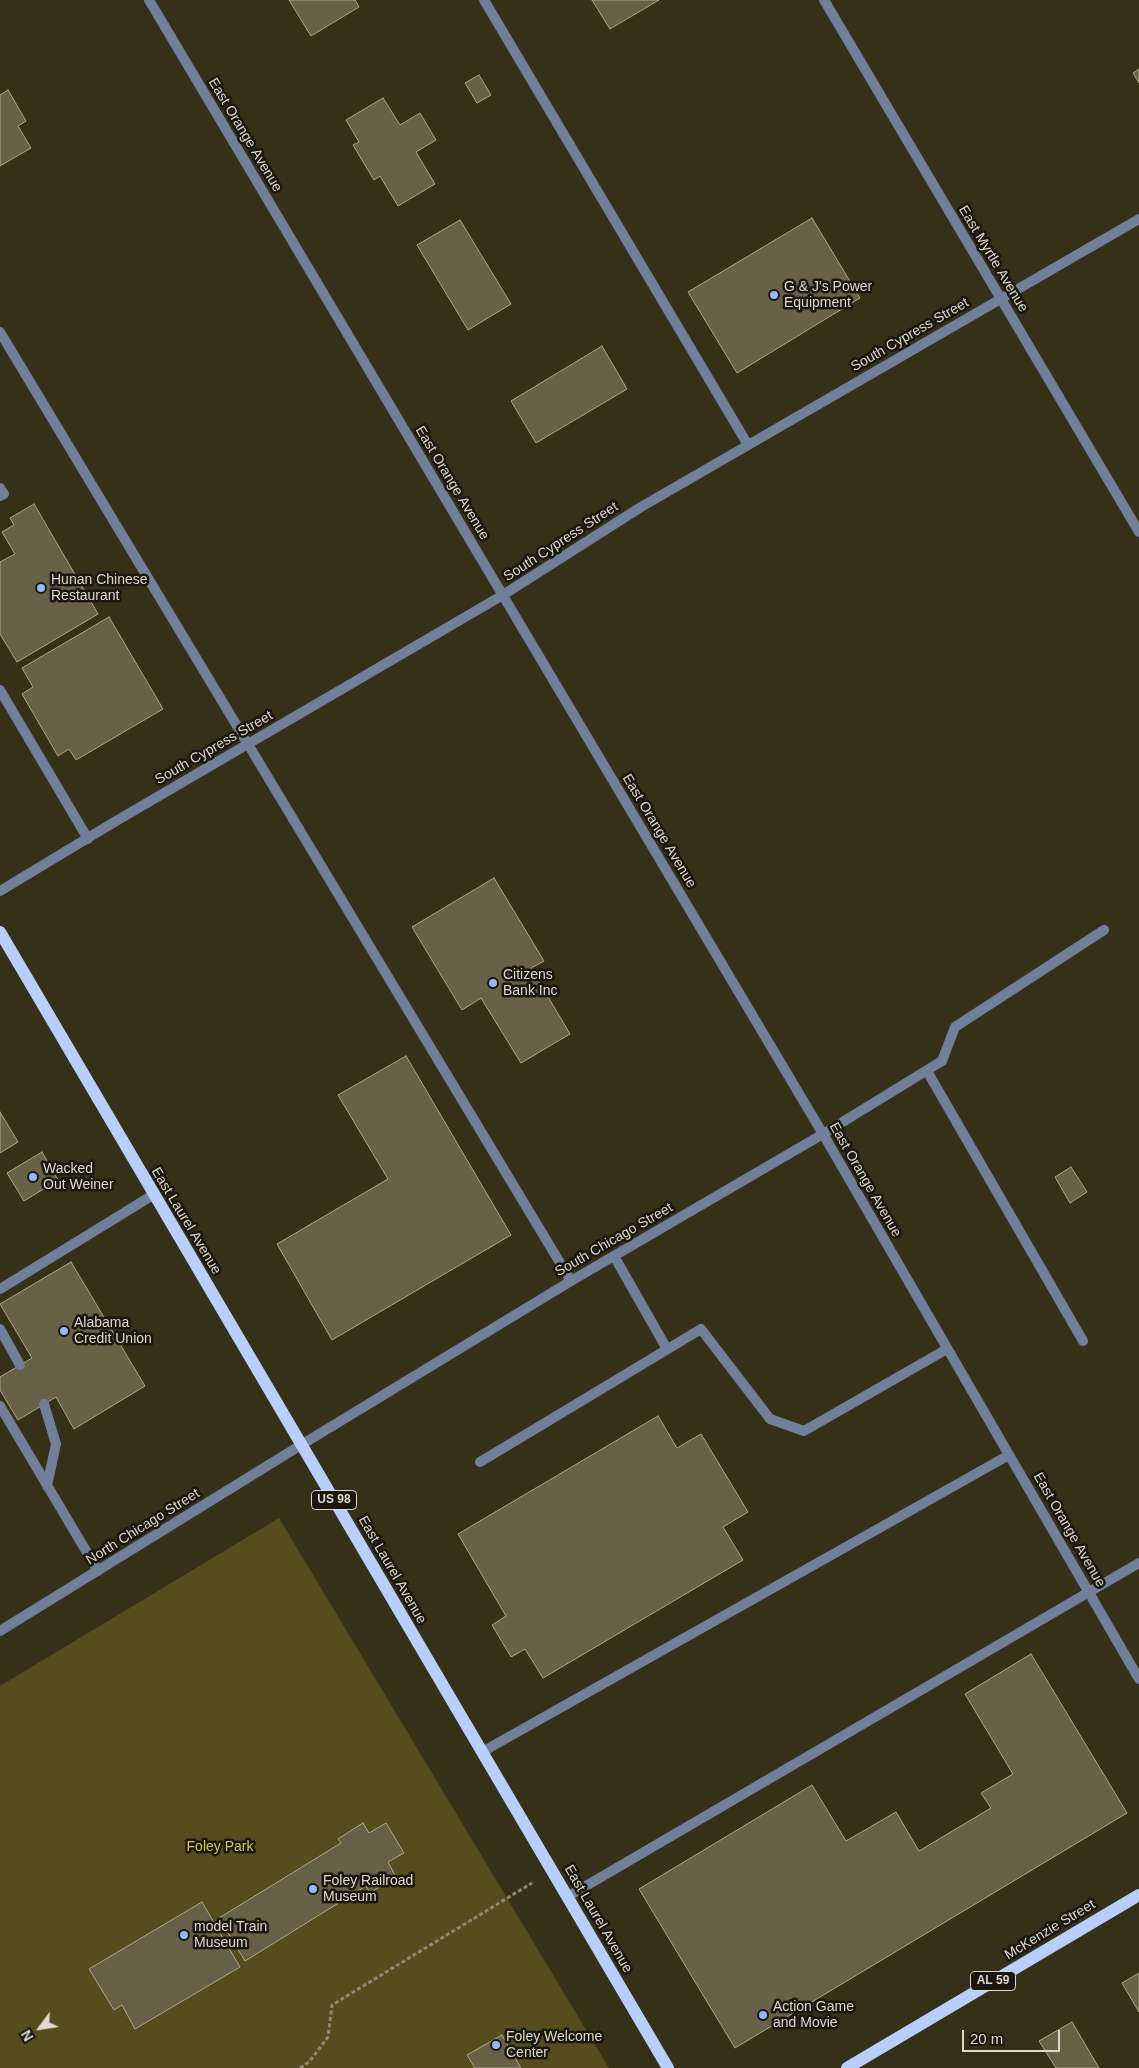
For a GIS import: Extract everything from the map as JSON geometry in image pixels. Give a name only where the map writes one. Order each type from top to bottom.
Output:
[{"type":"main road","name":"East Laurel Avenue","points":[[0,932],[668,2068]]},
{"type":"main road","name":"McKenzie Street","points":[[847,2068],[1139,1895]]},
{"type":"street","name":"East Orange Avenue","points":[[149,0],[823,1134],[1139,1679]]},
{"type":"street","points":[[484,0],[748,445]]},
{"type":"street","name":"East Myrtle Avenue","points":[[824,0],[1139,532]]},
{"type":"street","name":"South Cypress Street","points":[[0,890],[503,595],[641,507],[1139,219]]},
{"type":"street","points":[[0,332],[571,1281]]},
{"type":"street","points":[[0,488],[4,494],[0,496]]},
{"type":"street","points":[[0,690],[88,839]]},
{"type":"street","name":"South Chicago Street","points":[[301,1445],[571,1281],[927,1071],[942,1061],[955,1027],[1104,930]]},
{"type":"street","points":[[927,1071],[1083,1341]]},
{"type":"street","points":[[0,1289],[153,1195]]},
{"type":"street","points":[[614,1256],[667,1350]]},
{"type":"street","points":[[0,1329],[20,1365]]},
{"type":"street","points":[[480,1462],[701,1329],[770,1419],[804,1431],[948,1349]]},
{"type":"street","points":[[44,1404],[56,1444],[47,1486]]},
{"type":"street","points":[[0,1406],[98,1571]]},
{"type":"street","name":"North Chicago Street","points":[[0,1631],[301,1445]]},
{"type":"street","points":[[482,1752],[1010,1455]]},
{"type":"street","points":[[567,1897],[1139,1563]]},
{"type":"path","points":[[300,2068],[309,2062],[328,2037],[332,2005],[552,1870]]},
{"type":"green space","name":"Foley Park","points":[[279,1518],[609,2068],[0,2068],[0,1686]]},
{"type":"building","points":[[289,0],[355,0],[359,7],[311,36]]},
{"type":"building","points":[[592,0],[659,0],[610,29]]},
{"type":"building","points":[[1139,69],[1139,83],[1133,73]]},
{"type":"building","points":[[479,75],[491,95],[477,103],[465,83]]},
{"type":"building","points":[[8,90],[26,121],[18,126],[31,148],[0,166],[0,95]]},
{"type":"building","points":[[383,98],[400,125],[420,113],[436,140],[416,152],[435,184],[398,206],[380,176],[374,180],[353,145],[359,142],[346,120]]},
{"type":"building","name":"G & J's Power Equipment","points":[[812,218],[860,298],[737,373],[688,292]]},
{"type":"building","points":[[460,220],[511,304],[468,330],[417,245]]},
{"type":"building","points":[[602,346],[627,389],[536,443],[511,401]]},
{"type":"building","name":"Hunan Chinese Restaurant","points":[[34,504],[98,614],[17,662],[0,634],[0,562],[15,554],[2,532],[14,525],[10,518]]},
{"type":"building","points":[[109,617],[163,709],[76,760],[69,749],[58,756],[22,694],[33,687],[22,668]]},
{"type":"building","name":"Citizens Bank Inc","points":[[494,878],[544,961],[531,968],[570,1034],[521,1063],[481,998],[462,1010],[412,927]]},
{"type":"building","points":[[406,1056],[511,1235],[332,1340],[277,1244],[388,1179],[338,1095]]},
{"type":"building","points":[[0,1112],[18,1142],[0,1153]]},
{"type":"building","name":"Wacked Out Weiner","points":[[42,1152],[58,1180],[24,1201],[7,1173]]},
{"type":"building","points":[[1071,1167],[1087,1192],[1070,1203],[1055,1177]]},
{"type":"building","name":"Alabama Credit Union","points":[[71,1262],[145,1386],[74,1429],[56,1397],[18,1420],[0,1390],[0,1377],[32,1358],[0,1304]]},
{"type":"building","points":[[658,1416],[677,1448],[701,1434],[748,1512],[723,1527],[743,1560],[543,1678],[525,1649],[511,1657],[492,1625],[506,1616],[458,1534]]},
{"type":"building","points":[[1031,1654],[1127,1813],[735,2048],[639,1889],[812,1785],[846,1841],[896,1812],[919,1851],[991,1808],[981,1793],[1013,1774],[965,1694]]},
{"type":"building","name":"Foley Railroad Museum","points":[[363,1823],[369,1833],[386,1823],[404,1853],[388,1862],[396,1877],[370,1893],[366,1886],[245,1961],[219,1918],[341,1843],[338,1839]]},
{"type":"building","name":"model Train Museum","points":[[202,1902],[240,1967],[135,2029],[122,2005],[114,2010],[89,1969]]},
{"type":"building","points":[[1139,1973],[1139,2012],[1122,1983]]},
{"type":"building","points":[[1072,2022],[1099,2068],[1056,2068],[1039,2041]]},
{"type":"building","name":"Foley Welcome Center","points":[[502,2035],[521,2068],[475,2068],[467,2055]]},
{"type":"place","name":"G & J's Power Equipment","points":[[774,295]]},
{"type":"place","name":"Hunan Chinese Restaurant","points":[[41,588]]},
{"type":"place","name":"Citizens Bank Inc","points":[[493,983]]},
{"type":"place","name":"Wacked Out Weiner","points":[[33,1177]]},
{"type":"place","name":"Alabama Credit Union","points":[[64,1331]]},
{"type":"place","name":"Foley Railroad Museum","points":[[313,1889]]},
{"type":"place","name":"model Train Museum","points":[[184,1935]]},
{"type":"place","name":"Action Game and Movie","points":[[763,2015]]},
{"type":"place","name":"Foley Welcome Center","points":[[496,2045]]}]
